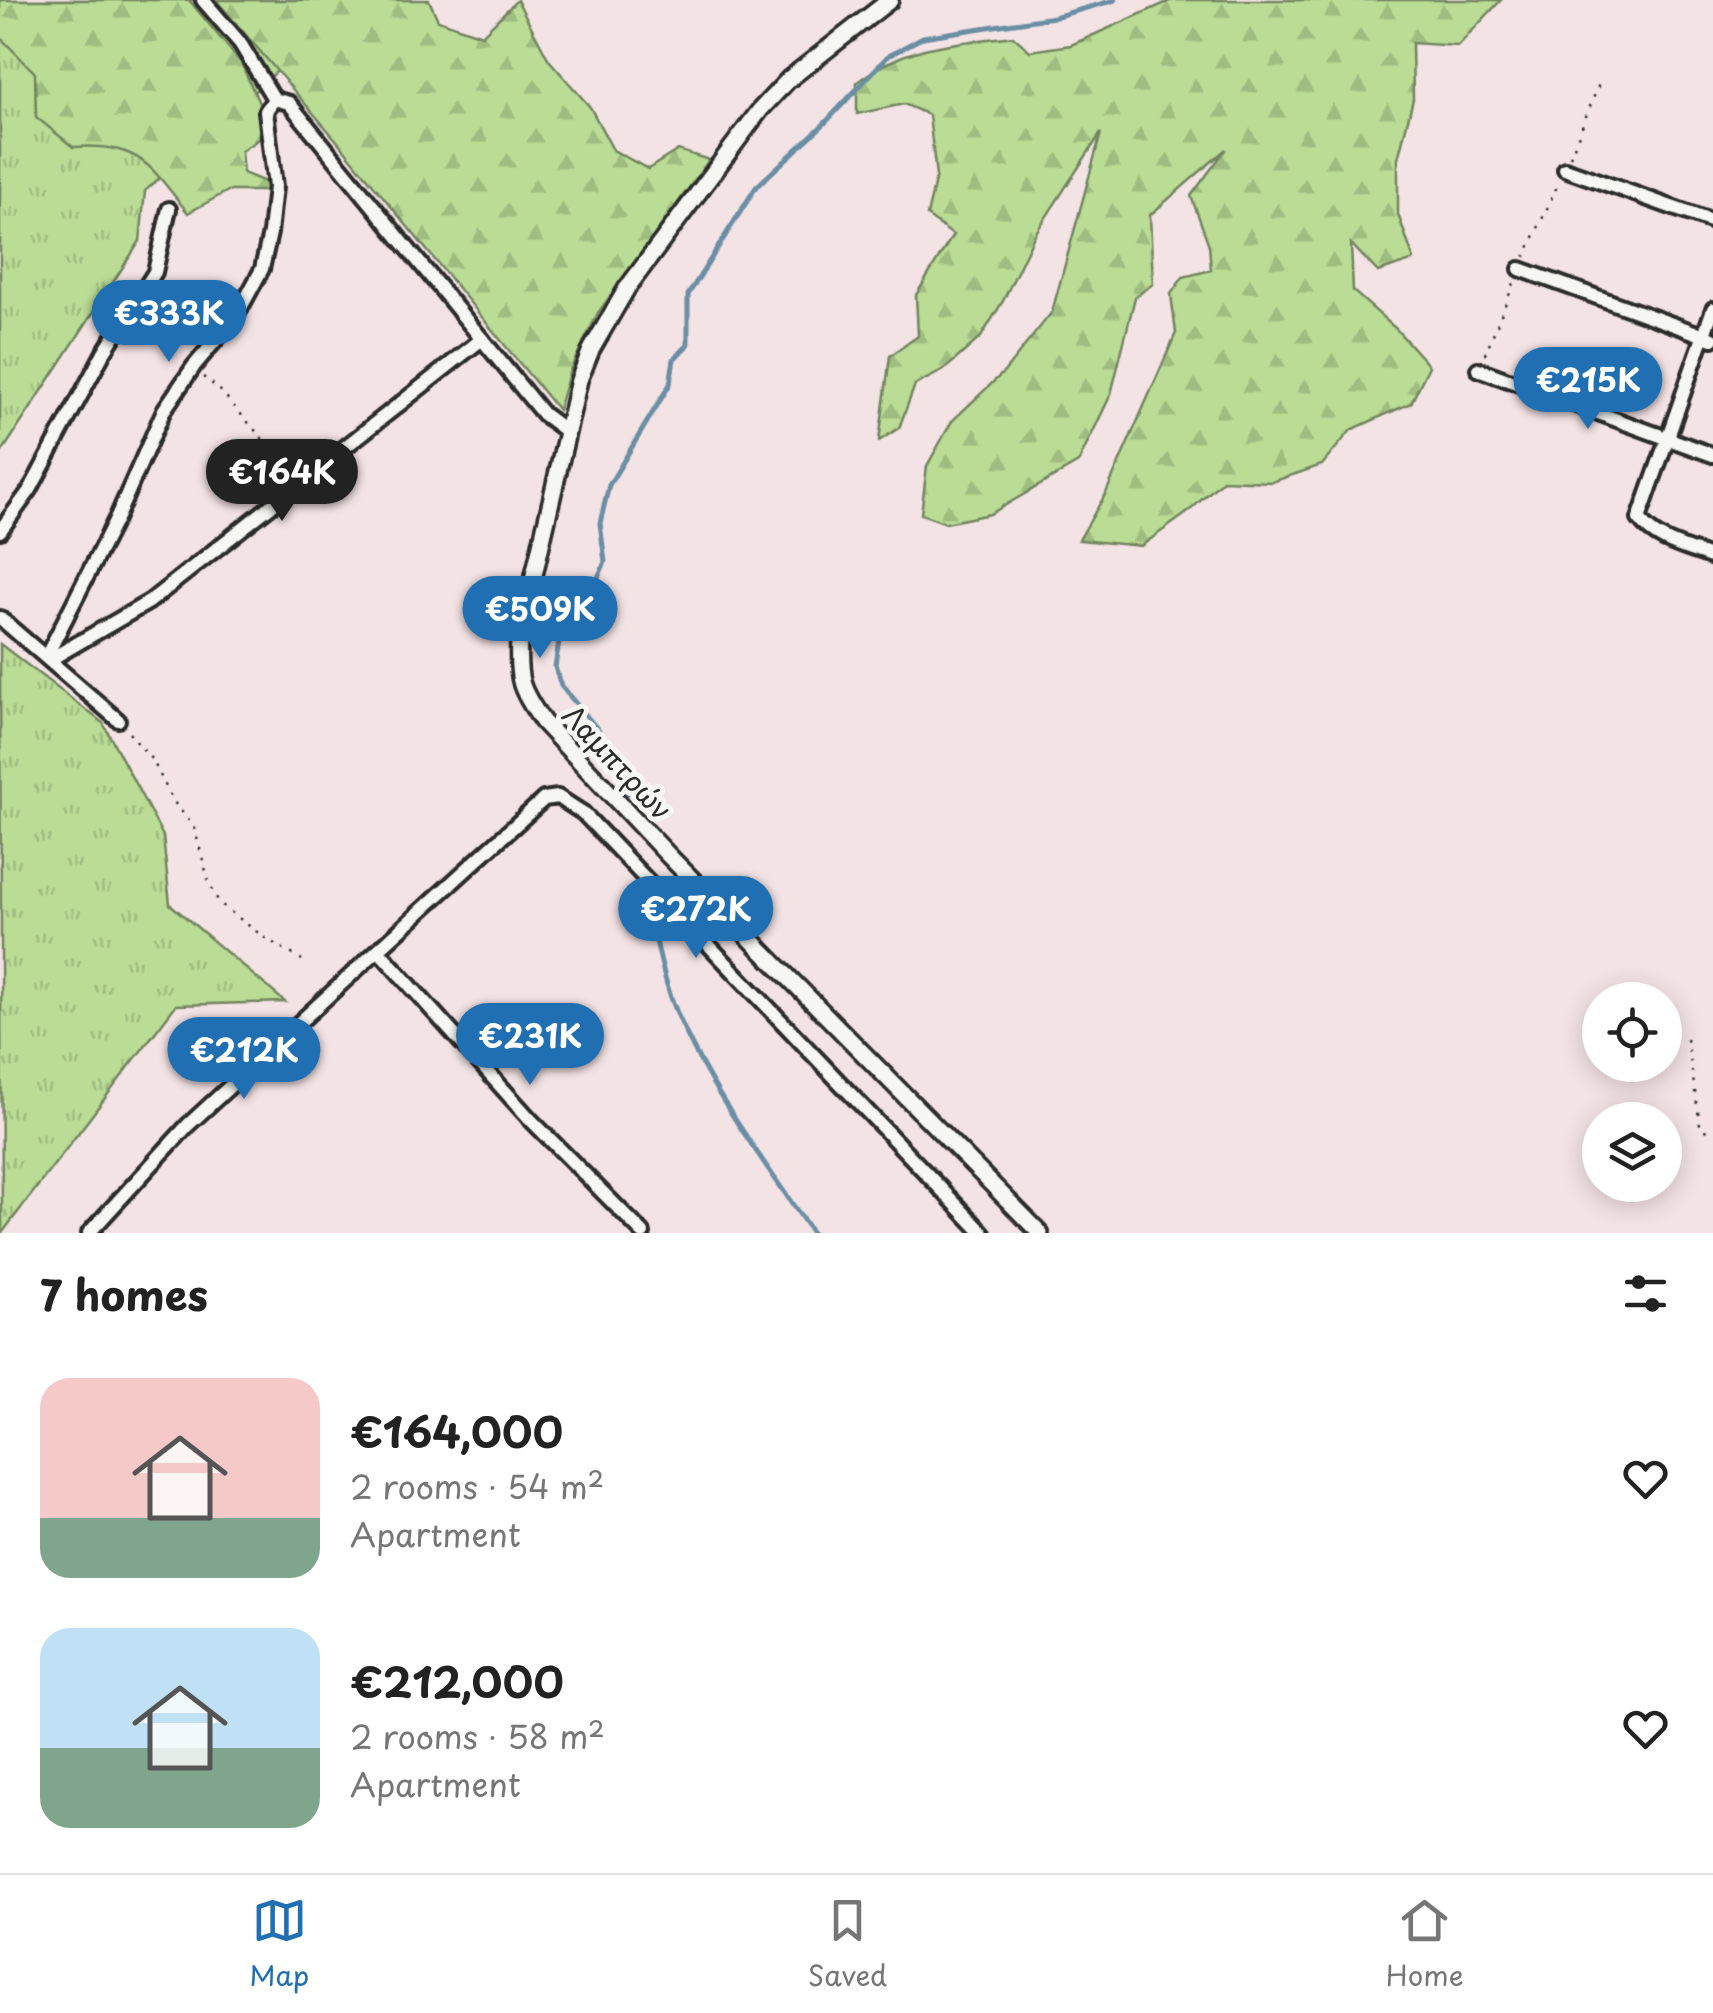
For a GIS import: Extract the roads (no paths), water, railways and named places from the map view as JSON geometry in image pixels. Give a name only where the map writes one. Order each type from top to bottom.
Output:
[{"type":"street","points":[[203,0],[240,43],[274,99],[289,103],[543,414],[567,432]]},
{"type":"street","name":"Λαμπτρών","points":[[890,0],[789,79],[760,110],[606,320],[579,380],[519,640],[517,675],[544,722],[670,857],[1040,1233]]},
{"type":"street","points":[[48,659],[122,507],[156,426],[191,370],[236,314],[264,261],[275,188],[266,109],[274,99]]},
{"type":"street","points":[[1565,169],[1713,222]]},
{"type":"street","points":[[0,532],[30,490],[104,352],[154,272],[169,209]]},
{"type":"street","points":[[1520,269],[1708,337]]},
{"type":"street","points":[[1713,309],[1708,337],[1638,519],[1664,540],[1713,558]]},
{"type":"street","points":[[48,659],[149,602],[482,339]]},
{"type":"street","points":[[1478,369],[1713,454]]},
{"type":"street","points":[[0,618],[118,720]]},
{"type":"street","points":[[89,1233],[188,1125],[516,823],[544,799],[558,797],[583,814],[678,911],[983,1233]]},
{"type":"street","points":[[378,950],[530,1119],[643,1233]]},
{"type":"waterway","points":[[627,794],[624,778],[600,732],[561,686],[555,667],[563,615],[591,593],[605,562],[600,523],[609,485],[670,384],[674,359],[688,345],[688,295],[756,187],[824,124],[888,56],[923,37],[1054,17],[1115,0]]},
{"type":"waterway","points":[[645,892],[664,976],[686,1034],[736,1122],[812,1233]]}]
